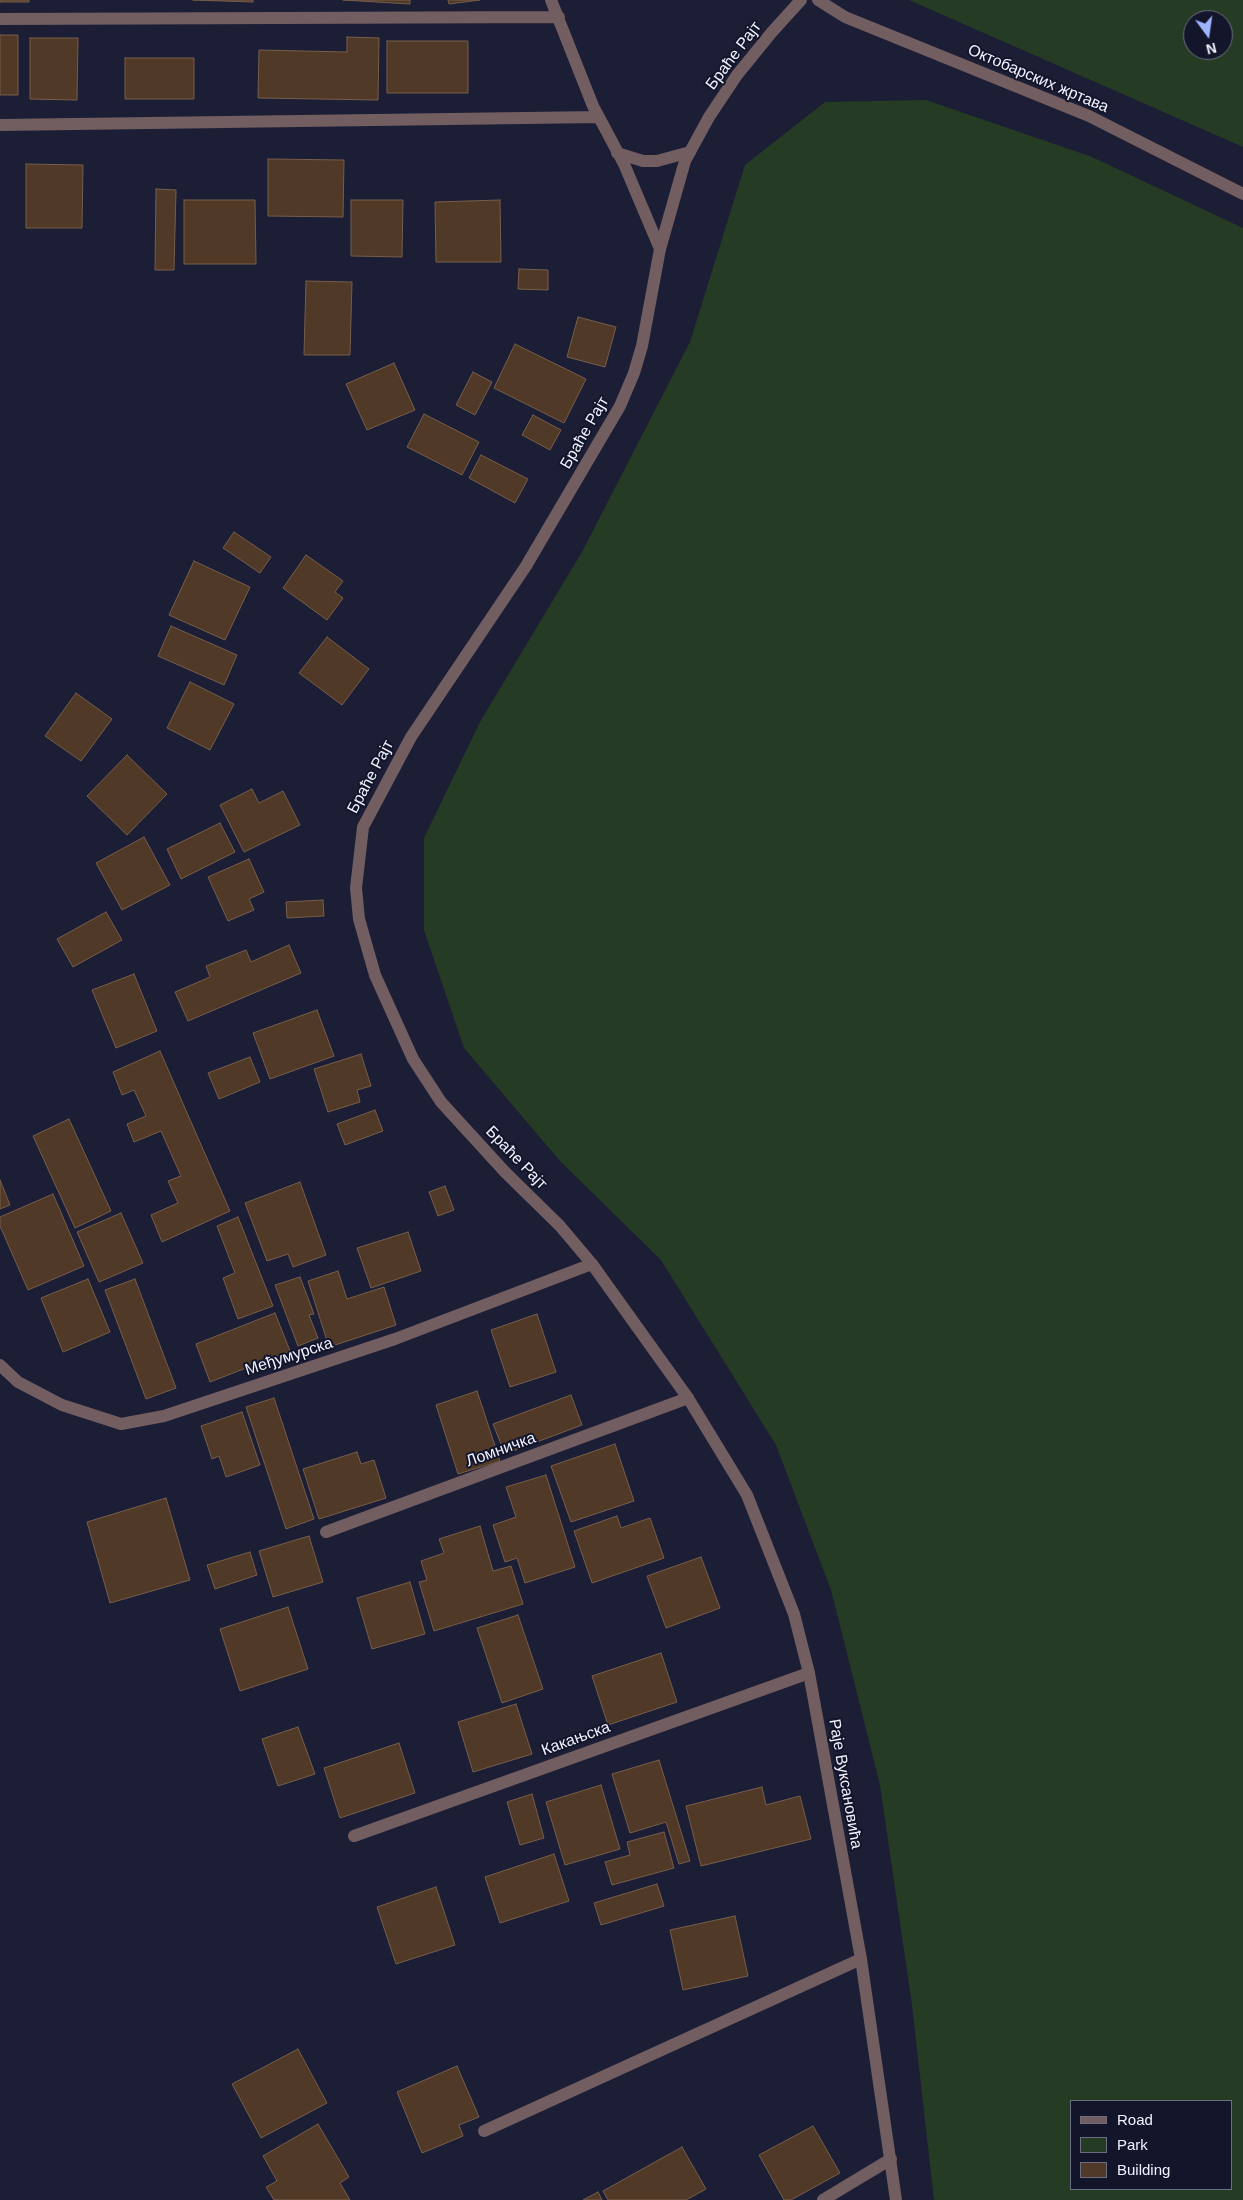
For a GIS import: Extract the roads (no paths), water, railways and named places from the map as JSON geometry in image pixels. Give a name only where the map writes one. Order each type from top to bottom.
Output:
[{"type":"street","points":[[551,0],[599,117],[618,153],[660,249]]},
{"type":"street","name":"Браће Рајт","points":[[688,1398],[592,1264],[560,1226],[505,1172],[442,1102],[413,1059],[375,975],[359,919],[356,888],[364,827],[411,737],[526,566],[620,406],[634,373],[642,346],[660,249],[685,161],[709,117],[737,75],[801,0]]},
{"type":"street","name":"Октобарских жртава","points":[[818,0],[844,17],[1089,116],[1243,194]]},
{"type":"street","points":[[0,18],[559,17]]},
{"type":"street","points":[[0,126],[599,117]]},
{"type":"street","points":[[618,153],[650,161],[690,152]]},
{"type":"street","name":"Међумурска","points":[[0,1365],[18,1382],[62,1405],[121,1424],[164,1416],[395,1339],[592,1264]]},
{"type":"street","name":"Ломничка","points":[[326,1532],[688,1398]]},
{"type":"street","name":"Раје Вуксановића","points":[[688,1398],[747,1495],[794,1614],[809,1673],[861,1958],[896,2200]]},
{"type":"street","name":"Какањска","points":[[354,1836],[809,1673]]},
{"type":"street","points":[[484,2131],[861,1958]]},
{"type":"street","points":[[823,2200],[891,2159]]}]
